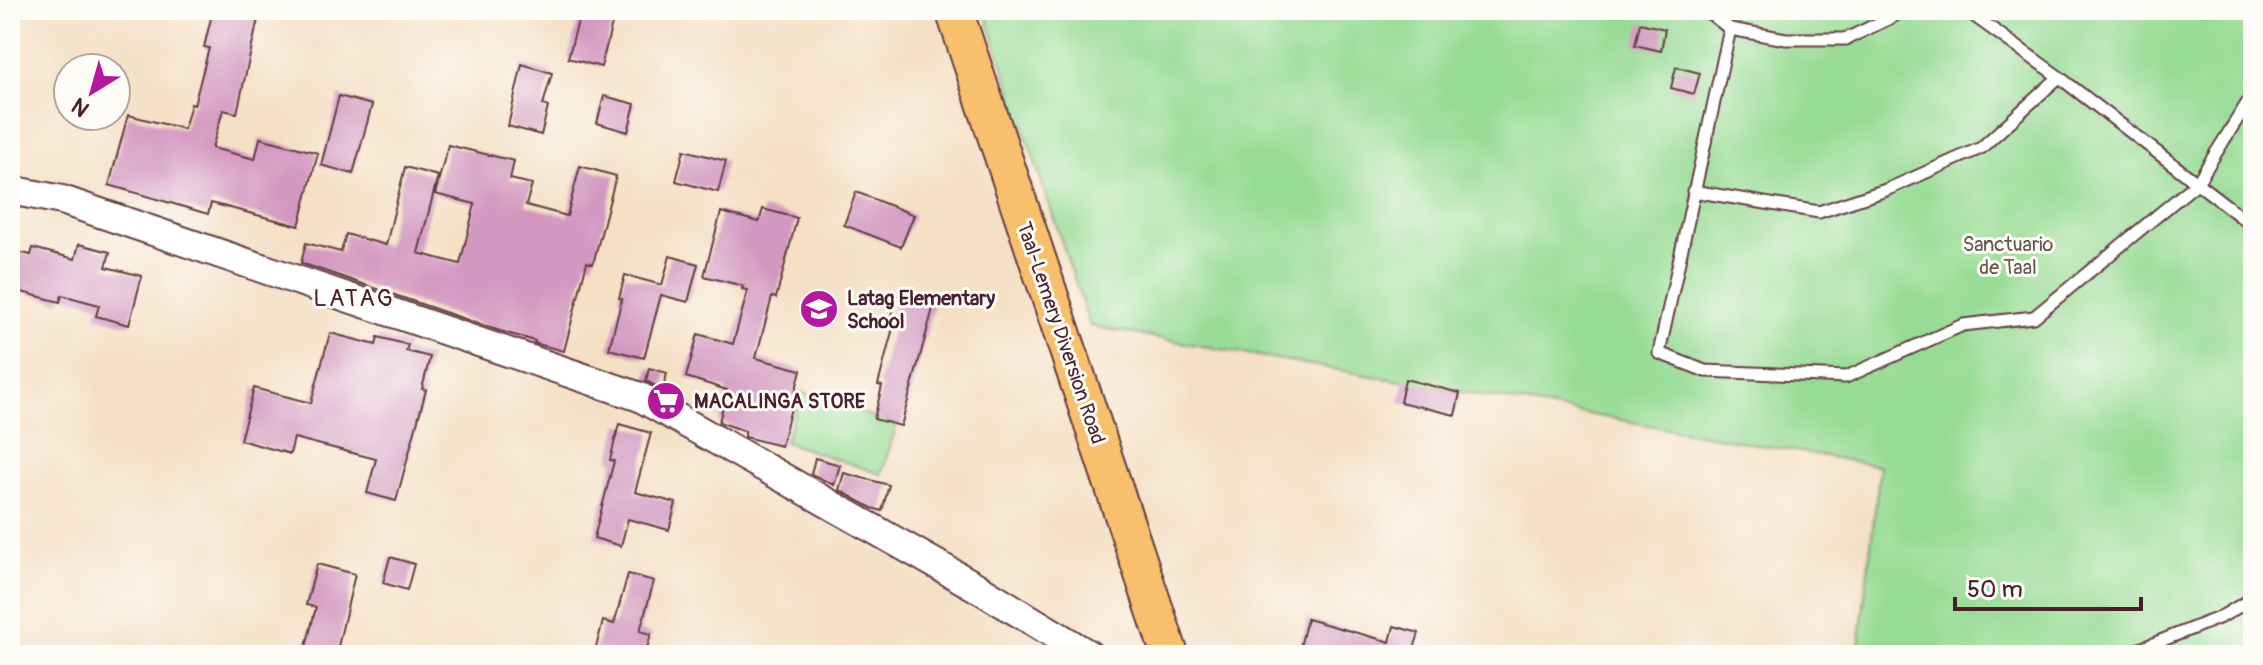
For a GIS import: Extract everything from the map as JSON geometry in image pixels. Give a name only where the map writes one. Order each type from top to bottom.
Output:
[{"type":"main road","name":"Taal-Lemery Diversion Road","points":[[954,10],[1170,655]]},
{"type":"street","points":[[10,190],[62,200],[640,397],[980,589],[1089,655]]},
{"type":"lane","points":[[1706,10],[1730,29],[1786,39],[1846,39],[1901,10]]},
{"type":"lane","points":[[1966,10],[2253,226]]},
{"type":"lane","points":[[1730,29],[1659,353],[1705,371],[1846,377],[1963,325],[2034,317],[2197,183],[2253,94]]},
{"type":"lane","points":[[1693,191],[1819,212],[1886,190],[1981,148],[2059,77]]},
{"type":"lane","points":[[2125,655],[2221,617],[2253,598]]},
{"type":"green space","name":"Sanctuario de Taal","points":[[984,10],[2253,10],[2253,655],[1858,655],[1880,466],[1090,326]]},
{"type":"green space","points":[[802,392],[897,425],[881,474],[785,442]]},
{"type":"building","points":[[213,10],[260,10],[237,113],[223,110],[212,148],[255,159],[260,138],[318,153],[299,226],[211,203],[208,214],[109,185],[123,132],[132,132],[132,116],[184,129],[191,104],[194,105],[209,48],[204,47]]},
{"type":"building","points":[[581,10],[614,16],[601,67],[568,58]]},
{"type":"building","points":[[1640,23],[1665,29],[1661,51],[1635,45]]},
{"type":"building","points":[[522,64],[552,73],[543,105],[548,107],[541,135],[508,126]]},
{"type":"building","points":[[1676,67],[1700,73],[1694,94],[1671,88]]},
{"type":"building","points":[[339,96],[372,105],[353,174],[321,165]]},
{"type":"building","points":[[604,96],[635,104],[628,132],[597,123]]},
{"type":"building","points":[[448,145],[514,161],[510,179],[532,184],[526,205],[567,216],[580,166],[616,176],[593,264],[587,262],[564,351],[301,263],[306,243],[341,252],[346,234],[386,245],[405,167],[438,176],[418,253],[460,264],[475,204],[435,194]]},
{"type":"building","points":[[684,150],[726,161],[718,192],[676,181]]},
{"type":"building","points":[[856,192],[914,215],[901,247],[844,225]]},
{"type":"building","points":[[763,209],[797,218],[756,358],[801,370],[781,446],[745,437],[745,431],[719,422],[727,390],[686,377],[698,334],[733,344],[748,290],[704,276],[721,212],[759,222]]},
{"type":"building","points":[[79,244],[110,252],[106,267],[142,276],[129,325],[96,316],[99,305],[62,295],[60,302],[10,289],[10,250],[31,255],[33,248],[75,259]]},
{"type":"building","points":[[670,256],[698,264],[688,302],[661,295],[644,358],[609,349],[625,275],[662,285]]},
{"type":"building","points":[[897,295],[934,305],[901,426],[874,419],[882,386],[878,385],[894,324],[889,323]]},
{"type":"building","points":[[330,333],[376,345],[378,337],[408,345],[406,351],[430,357],[422,389],[426,390],[396,501],[367,493],[376,459],[294,438],[290,454],[240,440],[254,388],[311,403]]},
{"type":"building","points":[[649,368],[667,373],[663,390],[646,381]]},
{"type":"building","points":[[1405,379],[1460,393],[1455,415],[1400,402]]},
{"type":"building","points":[[619,424],[651,433],[635,492],[676,503],[669,530],[628,519],[621,546],[594,538],[614,461],[610,460]]},
{"type":"building","points":[[815,458],[840,465],[834,485],[811,474]]},
{"type":"building","points":[[844,473],[889,485],[882,511],[839,490]]},
{"type":"building","points":[[390,557],[414,564],[407,590],[383,583]]},
{"type":"building","points":[[317,564],[355,574],[336,655],[304,655],[316,607],[306,605]]},
{"type":"building","points":[[628,574],[654,581],[640,631],[651,634],[645,655],[594,655],[603,621],[614,624]]},
{"type":"building","points":[[1307,619],[1390,642],[1394,626],[1419,633],[1412,655],[1298,655]]},
{"type":"place","name":"Latag Elementary School","points":[[819,309]]},
{"type":"place","name":"MACALINGA STORE","points":[[666,401]]},
{"type":"district","name":"LATAG","points":[[354,298]]}]
